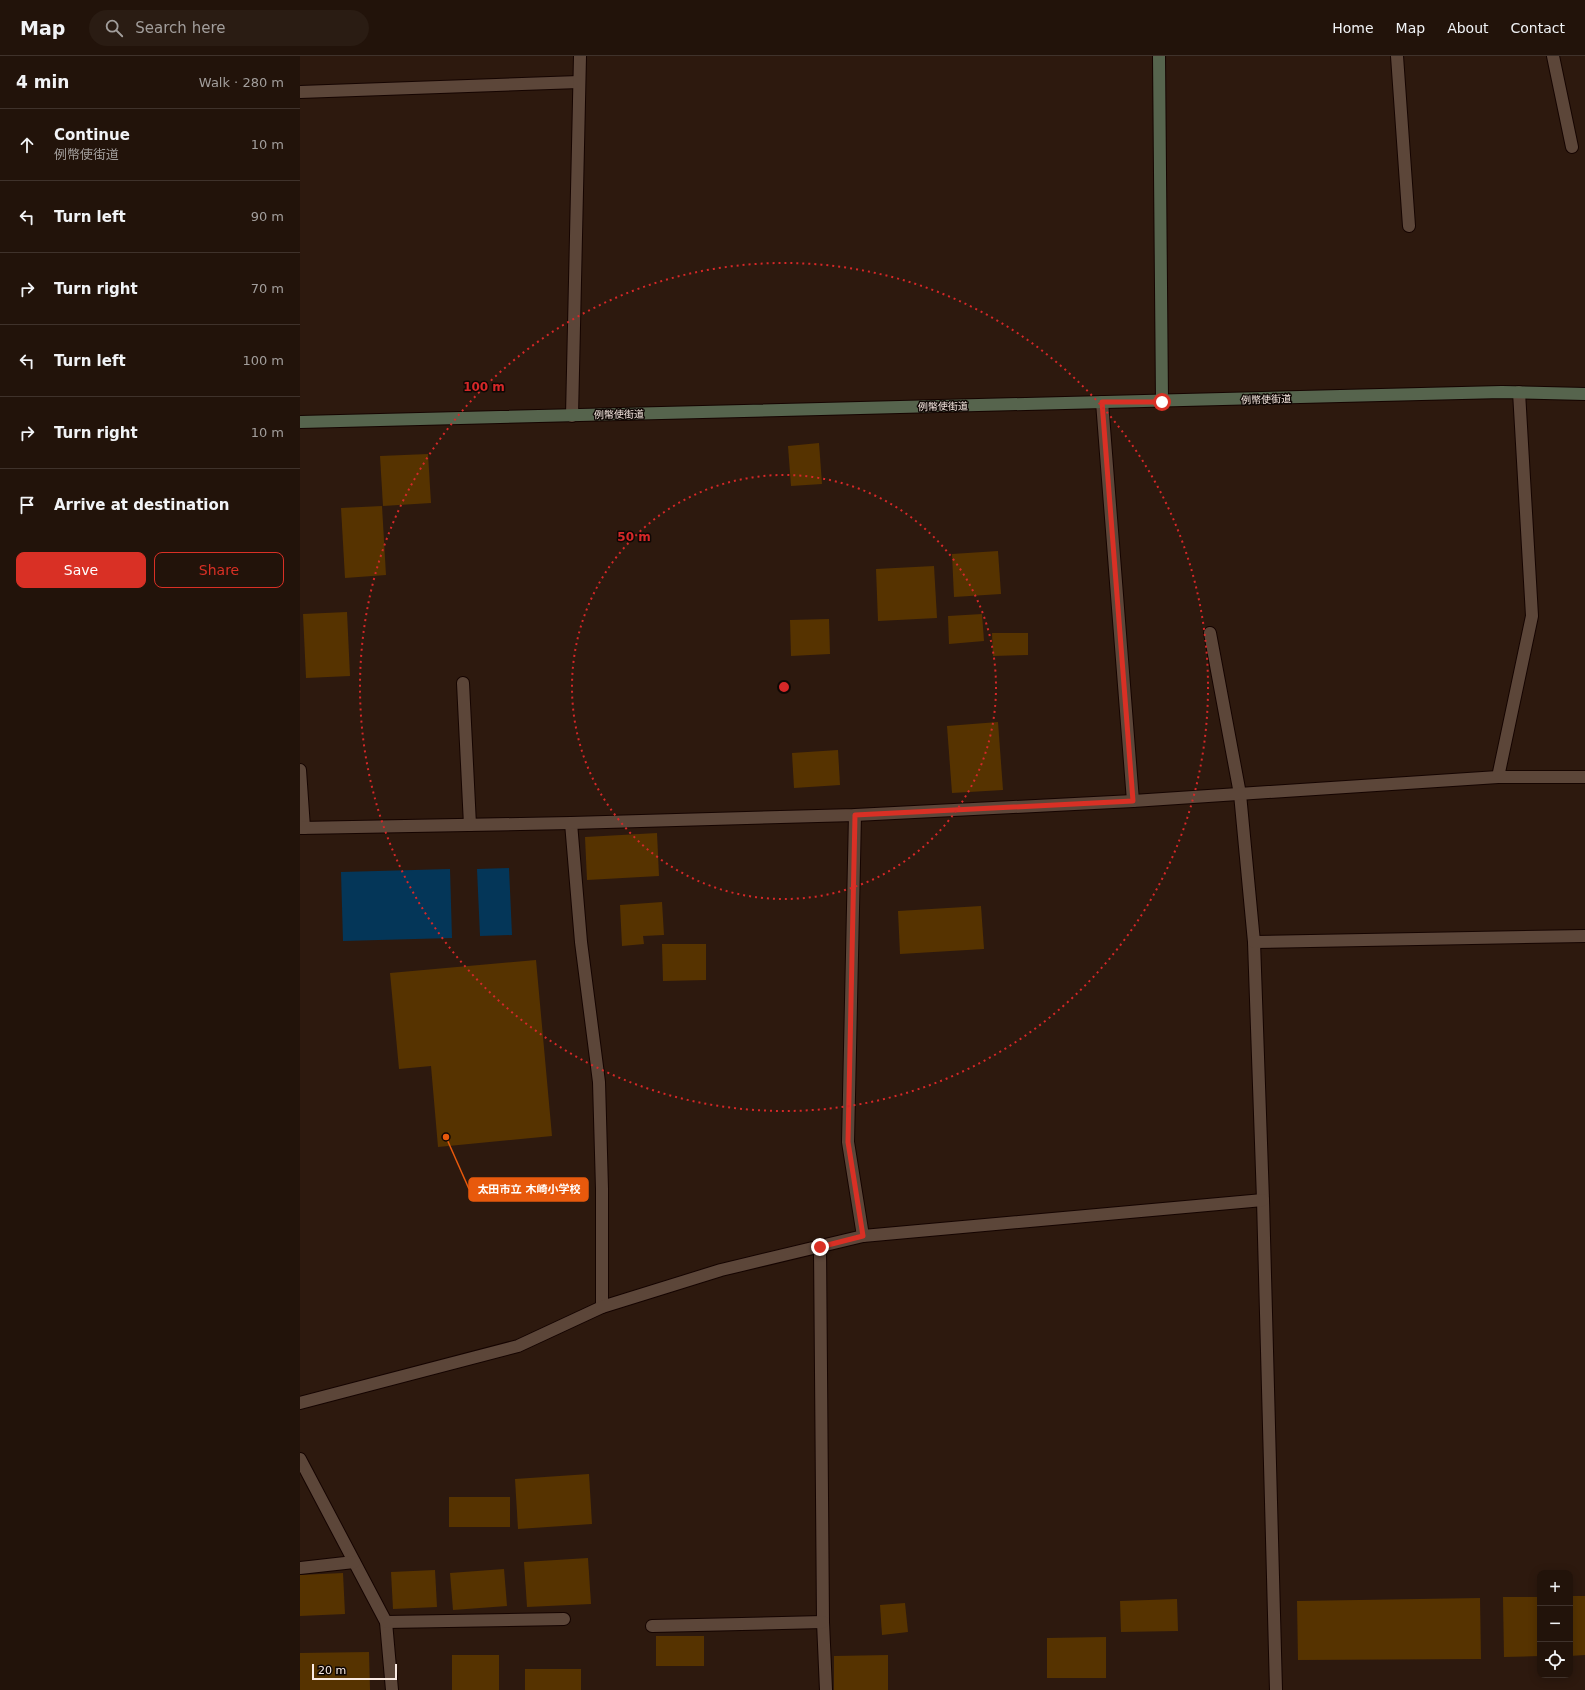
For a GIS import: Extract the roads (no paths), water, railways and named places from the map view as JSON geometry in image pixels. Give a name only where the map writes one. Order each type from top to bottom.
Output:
[{"type":"main road","points":[[1159,56],[1162,402]]},
{"type":"main road","name":"例幣使街道","points":[[300,422],[1102,402],[1162,402],[1519,392],[1585,394]]},
{"type":"street","points":[[572,416],[580,56]]},
{"type":"street","points":[[1397,56],[1408,226]]},
{"type":"street","points":[[1553,56],[1572,147]]},
{"type":"street","points":[[300,92],[579,82]]},
{"type":"street","points":[[1498,777],[1532,616],[1519,392]]},
{"type":"street","points":[[1102,402],[1133,801]]},
{"type":"street","points":[[1210,633],[1240,794],[1254,942],[1263,1200],[1276,1690]]},
{"type":"street","points":[[463,683],[470,825]]},
{"type":"street","points":[[300,770],[302,828],[571,823],[855,815],[1133,801],[1498,777],[1585,777]]},
{"type":"street","points":[[855,815],[848,1142],[863,1236]]},
{"type":"street","points":[[571,823],[581,942],[599,1082],[602,1189],[602,1307]]},
{"type":"street","points":[[1254,942],[1585,936]]},
{"type":"street","points":[[300,1403],[518,1346],[602,1307],[721,1270],[863,1236],[1263,1200]]},
{"type":"street","points":[[820,1247],[823,1622],[826,1690]]},
{"type":"street","points":[[300,1459],[386,1622],[392,1690]]},
{"type":"street","points":[[300,1568],[354,1562]]},
{"type":"street","points":[[386,1622],[564,1619]]},
{"type":"street","points":[[652,1626],[823,1622]]},
{"type":"water","points":[[509,868],[512,935],[480,936],[477,869]]},
{"type":"water","points":[[450,869],[452,938],[343,941],[341,872]]},
{"type":"place","name":"太田市立 木崎小学校","points":[[446,1137]]}]
